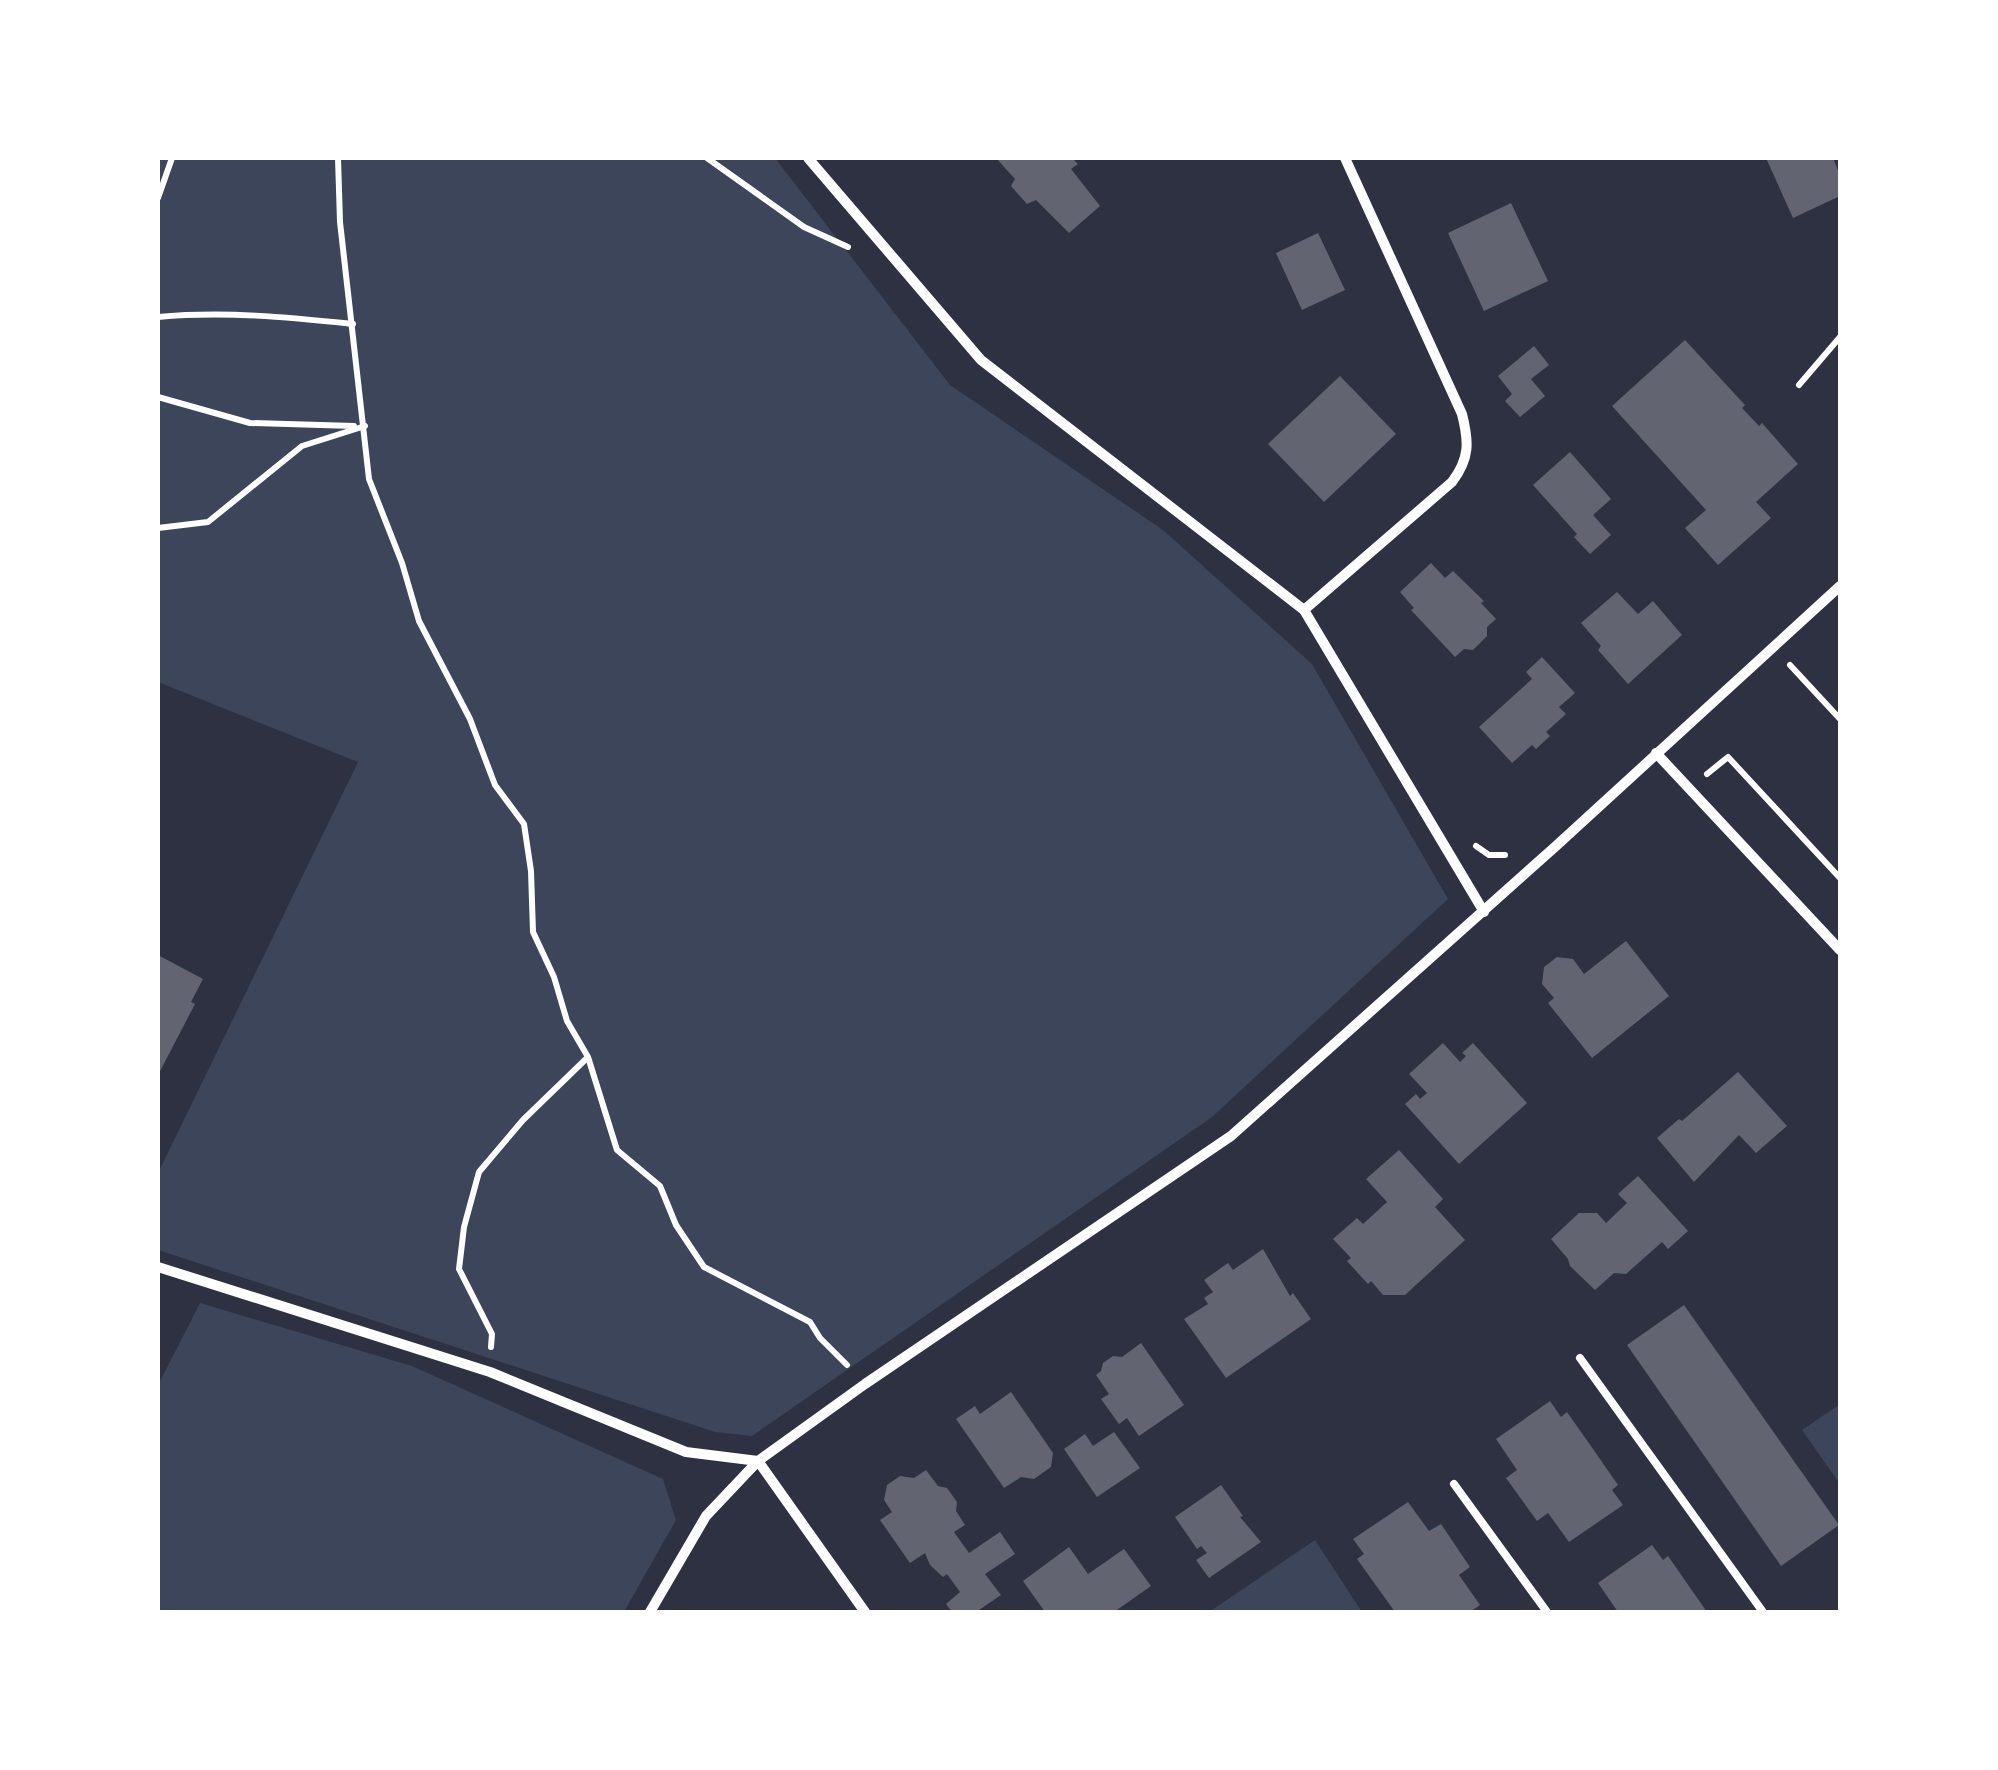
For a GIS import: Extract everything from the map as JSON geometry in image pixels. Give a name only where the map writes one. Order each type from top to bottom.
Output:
[{"type":"street","points":[[808,158],[981,360],[1304,610],[1484,912]]},
{"type":"street","points":[[1304,610],[1452,482],[1465,465],[1468,449],[1462,414],[1345,158]]},
{"type":"street","points":[[650,1612],[706,1516],[758,1462],[865,1384],[1231,1136],[1484,912],[1840,586]]},
{"type":"street","points":[[1656,753],[1840,950]]},
{"type":"street","points":[[158,1267],[490,1372],[686,1452],[758,1462],[865,1612]]},
{"type":"lane","points":[[1580,1358],[1763,1612]]},
{"type":"lane","points":[[1454,1484],[1548,1612]]},
{"type":"path","points":[[158,198],[172,158]]},
{"type":"path","points":[[338,158],[340,222],[369,479],[402,562],[419,621],[470,719],[495,785],[524,824],[531,871],[533,932],[554,977],[567,1021],[588,1057],[617,1150],[660,1186],[676,1224],[704,1268],[810,1322],[820,1338],[865,1384]]},
{"type":"path","points":[[707,158],[804,227],[856,250]]},
{"type":"path","points":[[158,317],[210,314],[353,324]]},
{"type":"path","points":[[1799,385],[1840,338]]},
{"type":"path","points":[[158,398],[250,423],[365,426]]},
{"type":"path","points":[[158,528],[208,522],[302,446],[365,426]]},
{"type":"path","points":[[1776,666],[1784,660],[1840,718]]},
{"type":"path","points":[[1698,763],[1706,775],[1728,757],[1840,878]]},
{"type":"path","points":[[490,1372],[492,1334],[459,1269],[464,1227],[480,1172],[523,1120],[588,1057]]},
{"type":"shaded area","points":[[158,158],[775,158],[950,385],[1163,530],[1312,664],[1448,899],[1212,1117],[752,1436],[715,1432],[158,1250],[158,1173],[358,762],[158,682]]},
{"type":"shaded area","points":[[200,1303],[412,1366],[663,1479],[676,1520],[624,1612],[158,1612],[158,1385]]},
{"type":"shaded area","points":[[1840,1404],[1840,1484],[1802,1430]]},
{"type":"shaded area","points":[[1315,1540],[1362,1612],[1209,1612]]},
{"type":"building","points":[[996,158],[1072,158],[1078,164],[1071,169],[1100,206],[1069,233],[1036,200],[1027,204],[1011,186],[1015,179]]},
{"type":"building","points":[[1766,158],[1833,158],[1840,175],[1840,196],[1793,218]]},
{"type":"building","points":[[1511,203],[1548,281],[1484,311],[1448,233]]},
{"type":"building","points":[[1318,233],[1345,290],[1302,310],[1276,253]]},
{"type":"building","points":[[1685,340],[1745,405],[1742,408],[1759,426],[1762,423],[1798,464],[1756,502],[1771,518],[1718,565],[1685,528],[1706,510],[1612,406]]},
{"type":"building","points":[[1534,346],[1549,365],[1531,379],[1545,396],[1520,417],[1505,401],[1512,394],[1498,376]]},
{"type":"building","points":[[1340,376],[1396,434],[1324,502],[1268,444]]},
{"type":"building","points":[[1570,452],[1611,499],[1593,515],[1611,535],[1590,554],[1533,485]]},
{"type":"building","points":[[1431,563],[1445,578],[1453,571],[1484,601],[1481,603],[1496,619],[1473,650],[1464,649],[1455,657],[1411,610],[1414,608],[1400,592]]},
{"type":"building","points":[[1617,592],[1638,614],[1653,601],[1682,635],[1628,684],[1598,650],[1601,646],[1581,623]]},
{"type":"building","points":[[1542,657],[1575,693],[1559,707],[1566,714],[1546,732],[1550,736],[1536,749],[1532,745],[1512,763],[1479,727],[1532,679],[1526,672]]},
{"type":"building","points":[[1626,941],[1669,996],[1592,1058],[1548,1003],[1554,998],[1542,984],[1544,967],[1557,957],[1573,959],[1584,974]]},
{"type":"building","points":[[158,955],[203,979],[191,1002],[195,1004],[158,1075]]},
{"type":"building","points":[[1443,1043],[1460,1062],[1466,1056],[1462,1053],[1473,1043],[1527,1103],[1459,1164],[1405,1104],[1416,1094],[1420,1099],[1427,1093],[1409,1074]]},
{"type":"building","points":[[1738,1072],[1787,1126],[1756,1153],[1739,1135],[1694,1182],[1657,1138]]},
{"type":"building","points":[[1399,1150],[1443,1199],[1435,1207],[1465,1240],[1405,1295],[1383,1295],[1347,1261],[1351,1258],[1333,1239],[1357,1218],[1363,1224],[1387,1202],[1366,1179]]},
{"type":"building","points":[[1638,1176],[1688,1231],[1668,1249],[1662,1242],[1626,1274],[1614,1273],[1595,1290],[1570,1266],[1551,1239],[1579,1213],[1597,1213],[1606,1223],[1627,1203],[1618,1194]]},
{"type":"building","points":[[1263,1249],[1290,1296],[1293,1293],[1311,1319],[1226,1378],[1184,1319],[1208,1304],[1204,1298],[1213,1292],[1204,1280],[1228,1263],[1233,1270]]},
{"type":"building","points":[[1684,1305],[1839,1525],[1781,1566],[1627,1345]]},
{"type":"building","points":[[1141,1343],[1184,1405],[1139,1436],[1127,1418],[1119,1424],[1101,1399],[1109,1394],[1096,1375],[1103,1363],[1113,1356],[1122,1357]]},
{"type":"building","points":[[1011,1392],[1053,1453],[1051,1467],[1034,1479],[1021,1477],[1004,1488],[956,1419],[975,1406],[980,1414]]},
{"type":"building","points":[[1550,1401],[1561,1417],[1567,1412],[1593,1449],[1618,1485],[1612,1490],[1623,1505],[1569,1542],[1548,1513],[1537,1521],[1506,1478],[1517,1470],[1496,1439]]},
{"type":"building","points":[[1114,1432],[1140,1468],[1097,1497],[1064,1449],[1085,1434],[1093,1446]]},
{"type":"building","points":[[926,1470],[957,1502],[956,1511],[965,1525],[954,1532],[969,1553],[1000,1532],[1015,1554],[985,1574],[1001,1595],[976,1612],[952,1612],[946,1604],[960,1592],[947,1574],[943,1577],[930,1565],[925,1553],[910,1563],[880,1520],[892,1512],[884,1500],[887,1485],[900,1476],[914,1478]]},
{"type":"building","points":[[1221,1485],[1261,1542],[1209,1578],[1196,1560],[1207,1553],[1201,1546],[1197,1549],[1175,1517]]},
{"type":"building","points":[[1408,1502],[1429,1531],[1441,1524],[1470,1567],[1459,1575],[1480,1605],[1470,1612],[1395,1612],[1357,1559],[1364,1554],[1353,1539]]},
{"type":"building","points":[[1652,1545],[1663,1560],[1668,1556],[1707,1612],[1618,1612],[1598,1583]]},
{"type":"building","points":[[1069,1547],[1088,1574],[1124,1549],[1151,1586],[1114,1612],[1045,1612],[1023,1581]]}]
